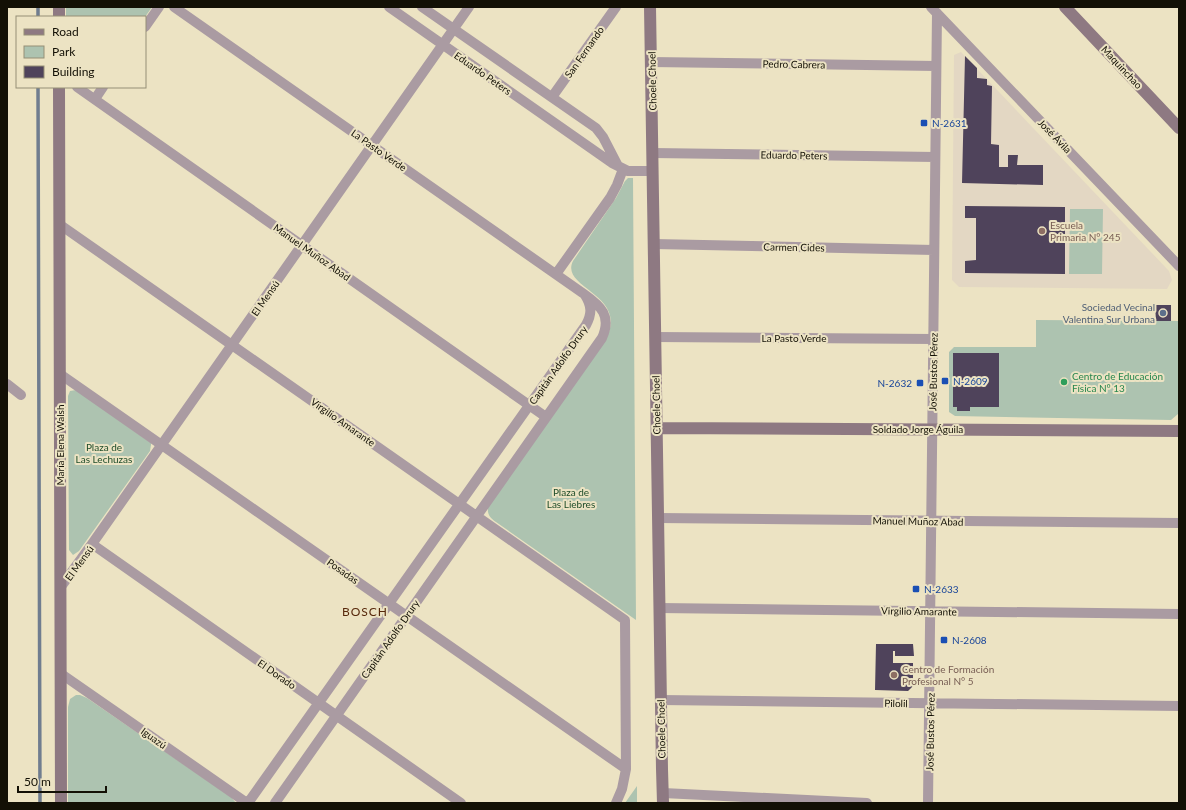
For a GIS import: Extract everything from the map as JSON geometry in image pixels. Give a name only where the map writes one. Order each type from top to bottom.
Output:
[{"type":"street","points":[[146,26],[159,7]]},
{"type":"street","name":"La Pasto Verde","points":[[174,7],[584,294]]},
{"type":"street","name":"Eduardo Peters","points":[[389,7],[620,168],[633,171],[653,171]]},
{"type":"street","name":"Eduardo Peters","points":[[422,7],[600,132],[620,168]]},
{"type":"street","name":"El Mensú","points":[[60,588],[469,7]]},
{"type":"street","name":"San Fernando","points":[[552,97],[616,7]]},
{"type":"street","name":"Choele Choel","points":[[650,7],[663,798]]},
{"type":"street","name":"Maquinchao","points":[[1065,7],[1179,128]]},
{"type":"street","name":"José Bustos Pérez","points":[[928,803],[936,66],[934,10]]},
{"type":"street","name":"José Ávila","points":[[934,10],[1179,266]]},
{"type":"street","name":"Pedro Cabrera","points":[[651,62],[936,66]]},
{"type":"street","name":"María Elena Walsh","points":[[59,88],[61,803]]},
{"type":"street","name":"Manuel Muñoz Abad","points":[[79,88],[95,98],[546,417]]},
{"type":"street","points":[[95,98],[102,88]]},
{"type":"street","name":"Eduardo Peters","points":[[653,153],[935,157]]},
{"type":"street","points":[[556,274],[610,198],[617,185],[620,168]]},
{"type":"street","name":"Virgilio Amarante","points":[[59,224],[233,344],[625,620],[626,770]]},
{"type":"street","name":"Carmen Cides","points":[[654,244],[934,250]]},
{"type":"street","name":"Capitán Adolfo Drury","points":[[247,803],[460,504],[589,319],[591,306],[584,294]]},
{"type":"street","name":"Capitán Adolfo Drury","points":[[275,803],[602,338],[605,331],[606,319],[595,302],[584,294]]},
{"type":"street","name":"La Pasto Verde","points":[[655,337],[933,339]]},
{"type":"street","name":"Posadas","points":[[60,374],[626,770]]},
{"type":"street","points":[[7,384],[21,395]]},
{"type":"street","name":"Soldado Jorge Águila","points":[[657,428],[1179,431]]},
{"type":"street","name":"Manuel Muñoz Abad","points":[[658,518],[1179,524]]},
{"type":"street","name":"El Dorado","points":[[92,544],[461,803]]},
{"type":"street","name":"Virgilio Amarante","points":[[659,608],[1179,614]]},
{"type":"street","name":"Iguazú","points":[[60,672],[247,803]]},
{"type":"street","name":"Pilolil","points":[[661,700],[1179,706]]},
{"type":"street","points":[[616,803],[622,789],[626,770]]},
{"type":"street","points":[[663,798],[867,803]]},
{"type":"shaded area","name":"Escuela Primaria N° 245","points":[[961,52],[1169,271],[1172,280],[1167,289],[959,287],[952,280],[954,55]]},
{"type":"green space","points":[[66,7],[152,7],[146,16],[66,16]]},
{"type":"green space","name":"Plaza de Las Liebres","points":[[628,178],[633,178],[636,620],[494,520],[489,516],[488,512],[488,507],[609,332],[611,319],[607,308],[600,299],[575,278],[571,270],[573,261]]},
{"type":"green space","points":[[1070,209],[1103,209],[1102,274],[1069,274]]},
{"type":"green space","name":"Centro de Educación Física N° 13","points":[[1036,320],[1178,321],[1178,414],[1171,420],[955,416],[949,412],[949,352],[954,347],[1036,347]]},
{"type":"green space","name":"Plaza de Las Lechuzas","points":[[76,390],[151,443],[151,445],[150,451],[79,551],[73,555],[69,550],[68,396],[70,391]]},
{"type":"green space","points":[[76,695],[87,698],[231,797],[236,803],[68,803],[68,707],[70,699]]},
{"type":"green space","points":[[637,786],[637,803],[625,803]]},
{"type":"building","points":[[965,56],[977,68],[977,78],[987,79],[987,85],[992,86],[991,144],[999,145],[999,167],[1008,167],[1008,155],[1018,155],[1017,165],[1043,165],[1043,185],[962,183]]},
{"type":"building","points":[[965,206],[1065,207],[1065,274],[965,273],[965,261],[976,260],[976,218],[965,218]]},
{"type":"building","name":"Sociedad Vecinal Valentina Sur Urbana","points":[[1155,305],[1171,305],[1171,321],[1156,321]]},
{"type":"building","points":[[953,353],[999,353],[999,407],[970,407],[970,411],[957,411],[957,407],[953,407]]},
{"type":"building","name":"Centro de Formación Profesional N° 5","points":[[876,644],[913,644],[914,656],[895,656],[895,651],[893,651],[893,663],[913,663],[913,686],[908,691],[875,690]]},
{"type":"waterway","points":[[38,7],[38,16]]},
{"type":"waterway","points":[[38,88],[40,803]]},
{"type":"place","name":"N-2631","points":[[924,123]]},
{"type":"place","name":"Escuela Primaria N° 245","points":[[1042,231]]},
{"type":"place","name":"Sociedad Vecinal Valentina Sur Urbana","points":[[1163,313]]},
{"type":"place","name":"N-2609","points":[[945,381]]},
{"type":"place","name":"Centro de Educación Física N° 13","points":[[1064,382]]},
{"type":"place","name":"N-2632","points":[[920,383]]},
{"type":"place","name":"N-2633","points":[[916,589]]},
{"type":"place","name":"N-2608","points":[[944,640]]},
{"type":"place","name":"Centro de Formación Profesional N° 5","points":[[894,675]]},
{"type":"district","name":"BOSCH","points":[[365,612]]}]
